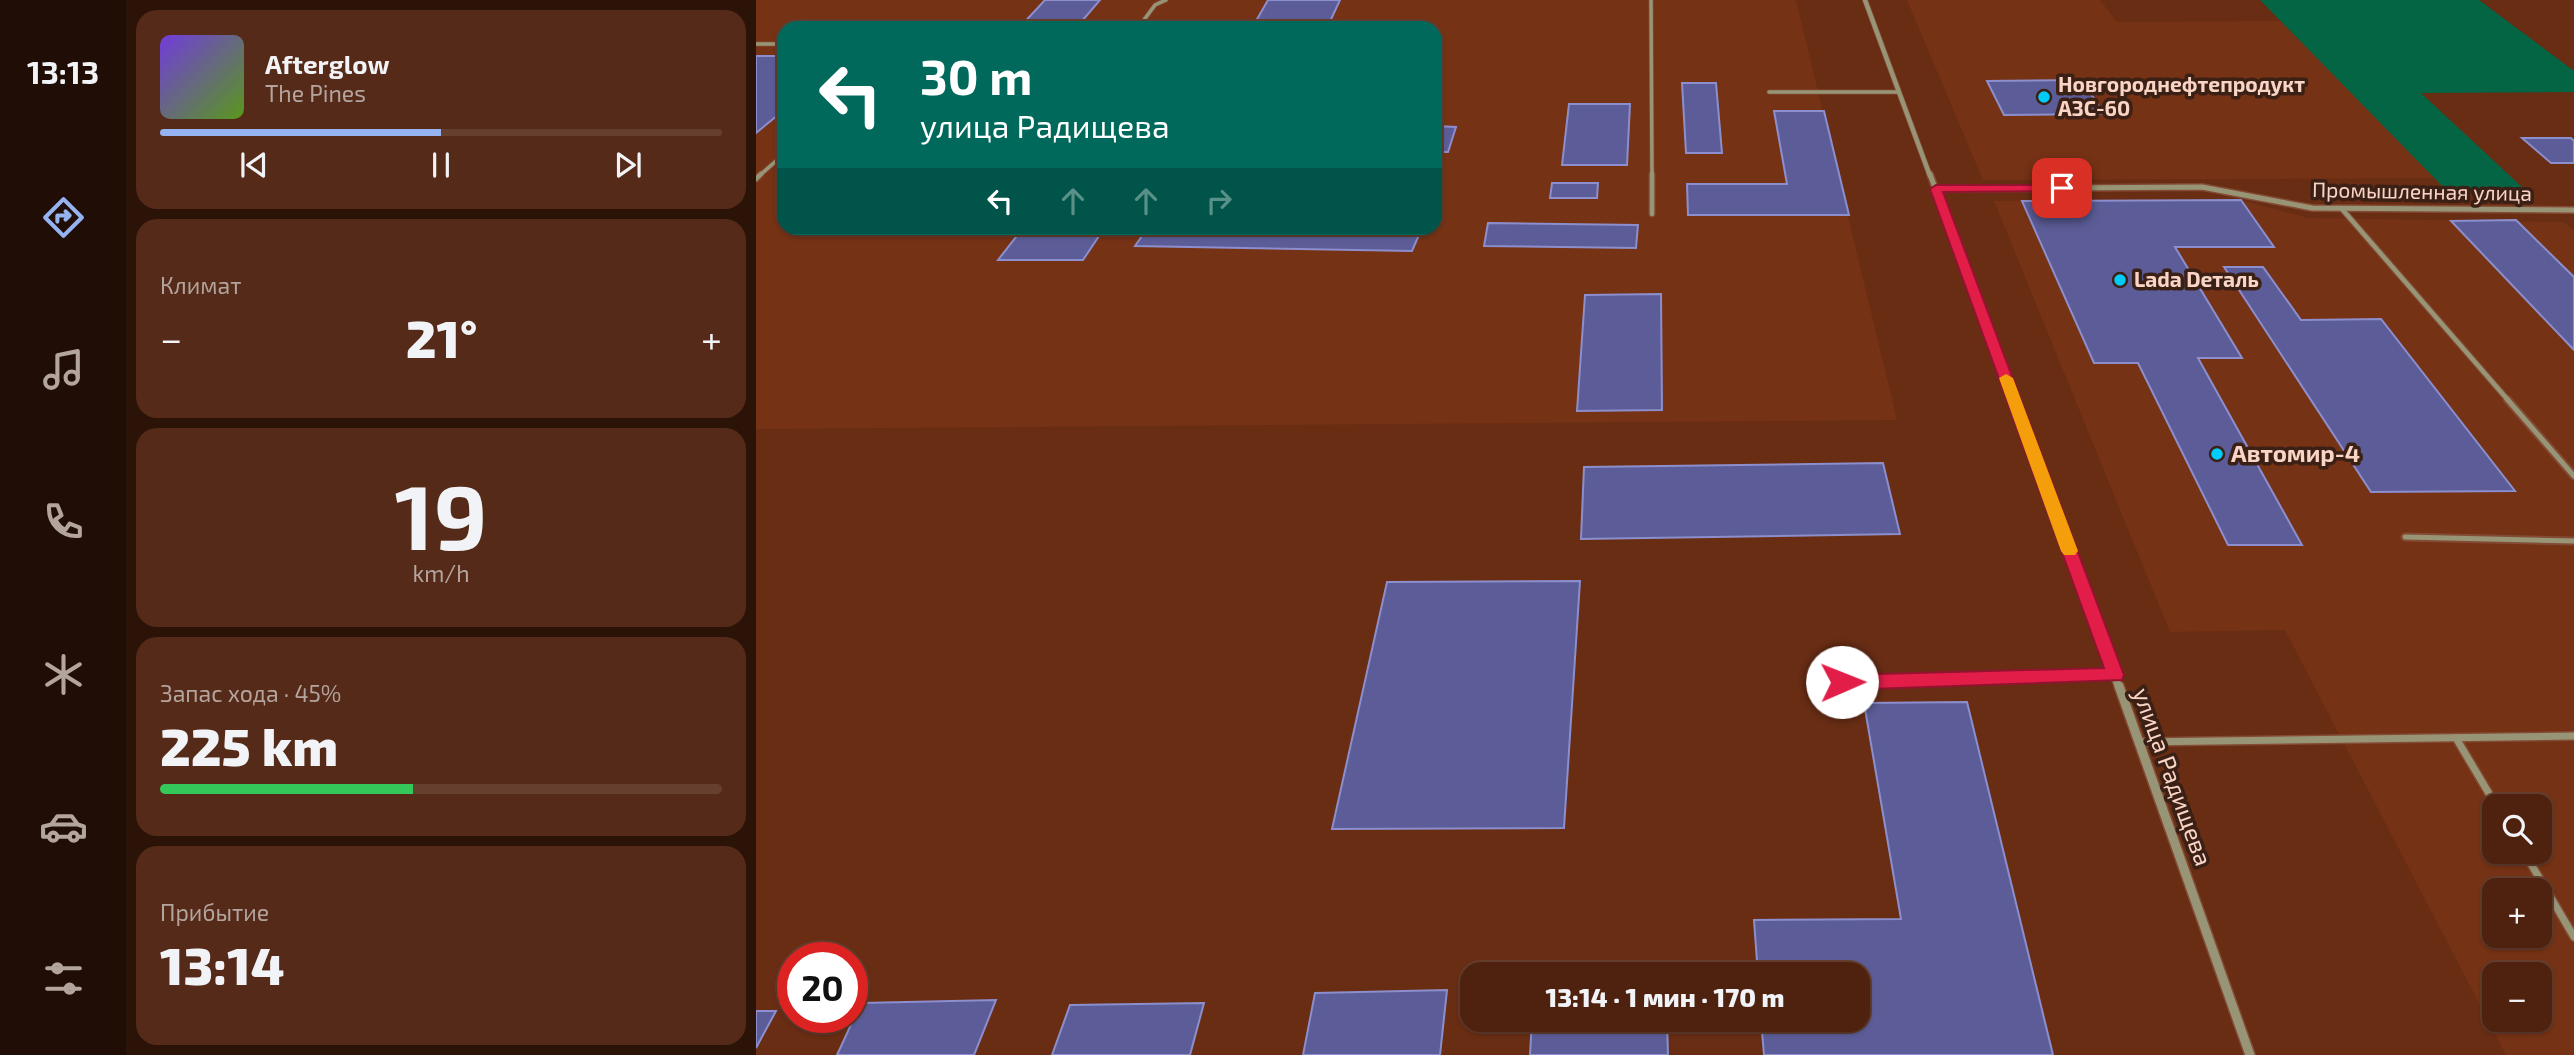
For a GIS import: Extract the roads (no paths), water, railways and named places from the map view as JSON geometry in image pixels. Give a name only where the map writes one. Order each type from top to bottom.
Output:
[{"type":"street","name":"улица Радищева","points":[[1865,0],[2115,675],[2250,1055]]},
{"type":"street","name":"Промышленная улица","points":[[1936,189],[2202,187],[2312,208],[2574,210]]},
{"type":"lane","points":[[1143,21],[1156,5],[1166,0]]},
{"type":"lane","points":[[1651,0],[1653,214]]},
{"type":"lane","points":[[756,44],[777,44]]},
{"type":"lane","points":[[1769,92],[1899,92]]},
{"type":"lane","points":[[756,179],[777,160]]},
{"type":"lane","points":[[2342,209],[2574,476]]},
{"type":"lane","points":[[2405,537],[2574,541]]},
{"type":"lane","points":[[1842,682],[2115,675]]},
{"type":"lane","points":[[2139,742],[2574,736]]},
{"type":"lane","points":[[2456,738],[2489,794]]},
{"type":"lane","points":[[2531,864],[2574,937]]},
{"type":"place","name":"Новгороднефтепродукт АЗС-60","points":[[2044,97]]},
{"type":"place","name":"Lada Dеталь","points":[[2120,280]]},
{"type":"place","name":"Автомир-4","points":[[2217,454]]}]
